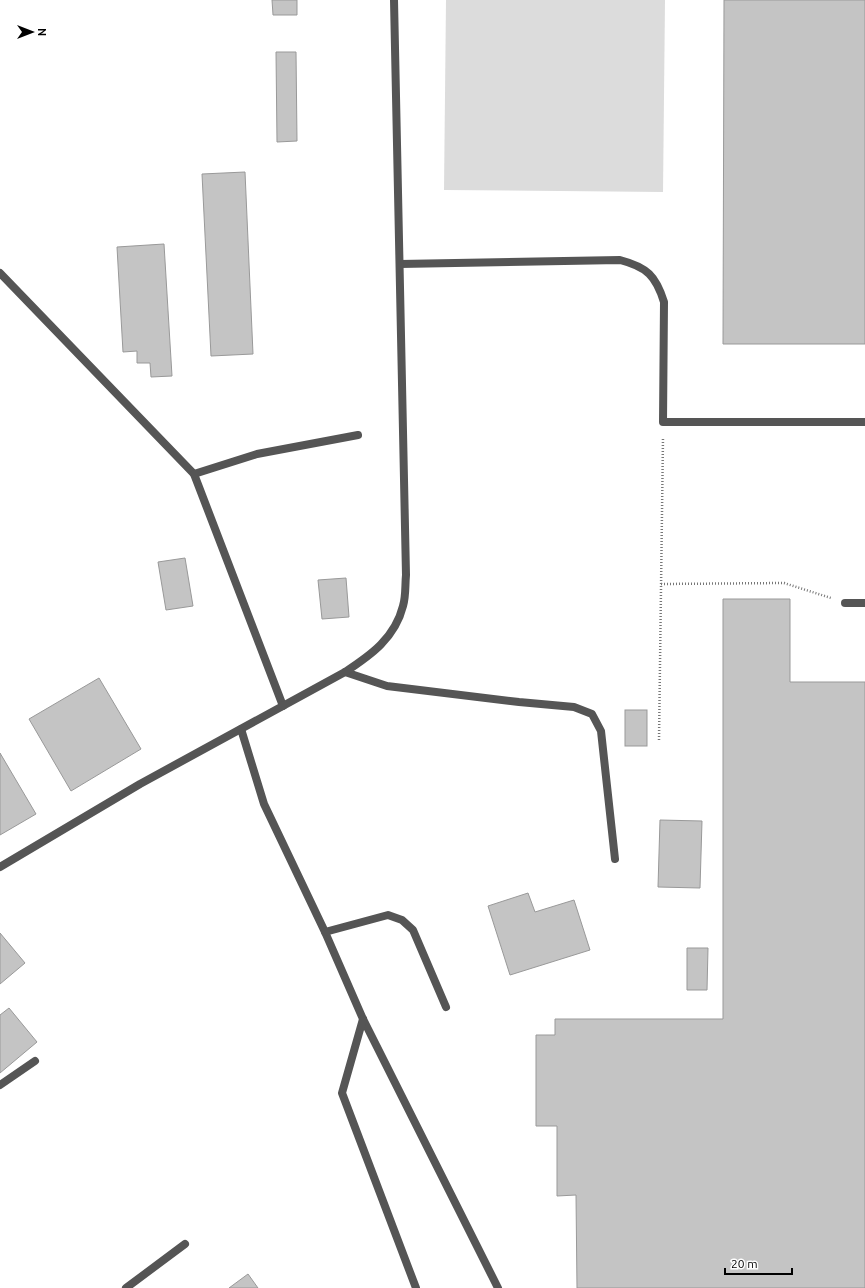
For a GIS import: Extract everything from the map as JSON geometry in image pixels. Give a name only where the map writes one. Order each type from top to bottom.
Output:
[{"type":"street","points":[[0,867],[140,784],[345,672],[373,654],[392,633],[403,606],[406,575],[394,0]]},
{"type":"street","points":[[400,264],[620,260],[636,264],[650,273],[659,286],[664,302],[663,422],[865,422]]},
{"type":"street","points":[[0,273],[194,474],[283,706]]},
{"type":"street","points":[[194,474],[257,454],[358,435]]},
{"type":"street","points":[[845,603],[865,603]]},
{"type":"street","points":[[345,672],[387,686],[574,708],[592,714],[601,731],[615,859]]},
{"type":"street","points":[[241,729],[264,804],[325,932],[363,1019],[498,1288]]},
{"type":"street","points":[[325,932],[388,915],[402,920],[413,930],[446,1007]]},
{"type":"street","points":[[363,1019],[342,1093],[416,1288]]},
{"type":"street","points":[[0,1085],[34,1061]]},
{"type":"street","points":[[126,1288],[185,1244]]},
{"type":"path","points":[[659,740],[663,422]]},
{"type":"path","points":[[662,584],[784,583],[845,603]]},
{"type":"shaded area","points":[[446,0],[665,0],[663,192],[444,190]]},
{"type":"building","points":[[272,0],[297,0],[297,15],[273,15]]},
{"type":"building","points":[[724,0],[865,0],[865,344],[723,344]]},
{"type":"building","points":[[276,52],[296,52],[297,141],[277,142]]},
{"type":"building","points":[[245,172],[253,354],[211,356],[202,174]]},
{"type":"building","points":[[164,244],[172,376],[151,377],[150,363],[137,363],[137,351],[123,352],[117,247]]},
{"type":"building","points":[[185,558],[193,606],[166,610],[158,562]]},
{"type":"building","points":[[346,578],[349,617],[322,619],[318,580]]},
{"type":"building","points":[[723,599],[790,599],[790,682],[865,682],[865,1288],[577,1288],[576,1195],[557,1196],[557,1126],[536,1126],[536,1035],[555,1035],[555,1019],[723,1019]]},
{"type":"building","points":[[99,678],[141,749],[71,791],[29,719]]},
{"type":"building","points":[[625,710],[647,710],[647,746],[625,746]]},
{"type":"building","points":[[0,753],[36,814],[0,835]]},
{"type":"building","points":[[660,820],[702,821],[700,888],[658,887]]},
{"type":"building","points":[[528,893],[535,912],[574,900],[590,950],[510,975],[488,906]]},
{"type":"building","points":[[0,933],[25,963],[0,984]]},
{"type":"building","points":[[687,948],[708,948],[707,990],[687,990]]},
{"type":"building","points":[[9,1008],[37,1042],[0,1073],[0,1015]]},
{"type":"building","points":[[248,1274],[258,1288],[229,1288]]}]
